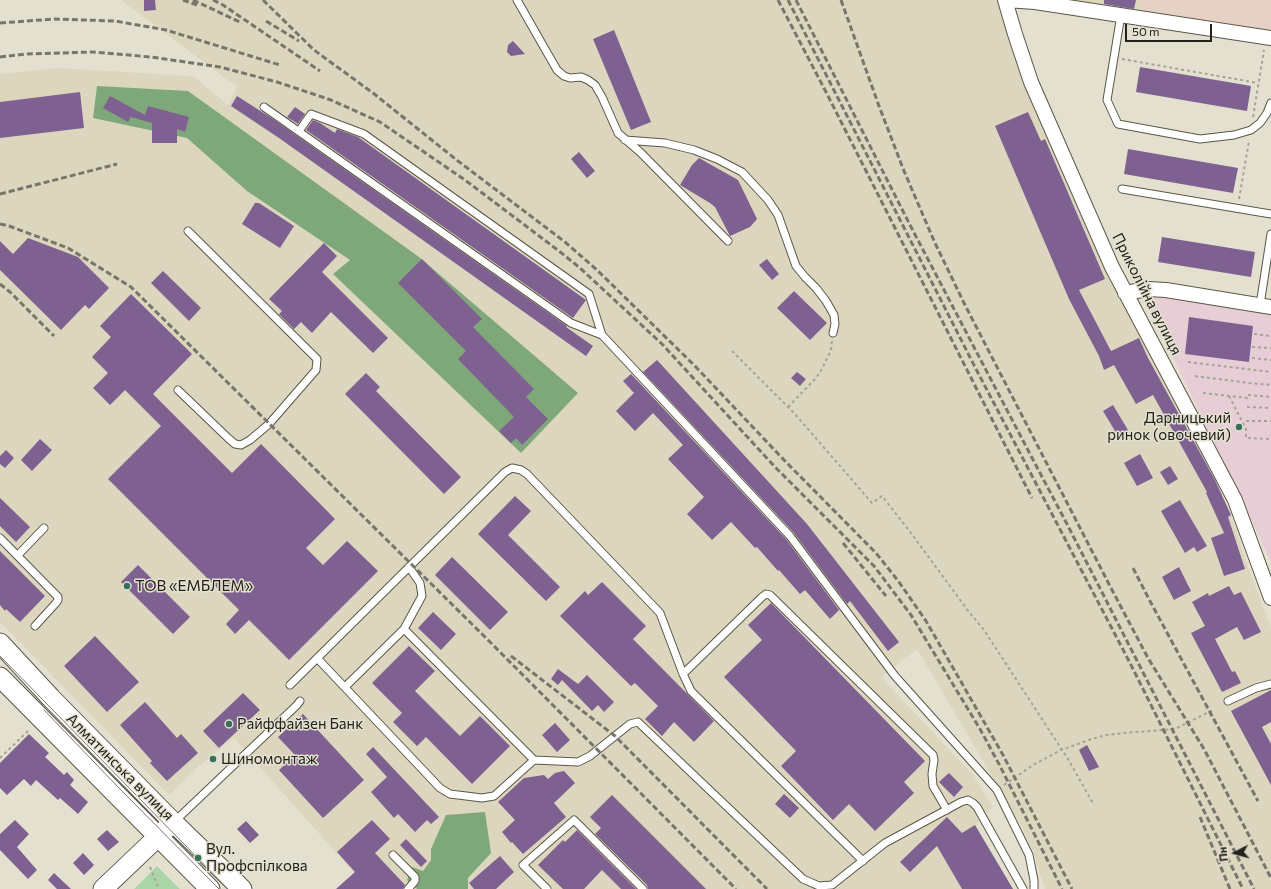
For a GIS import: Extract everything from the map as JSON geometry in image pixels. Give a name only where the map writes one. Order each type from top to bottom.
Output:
[{"type":"street","points":[[1005,0],[1035,2],[1271,38]]},
{"type":"street","name":"Приколійна вулиця","points":[[1005,0],[1031,82],[1112,267],[1235,500],[1271,598]]},
{"type":"street","points":[[1125,293],[1148,289],[1166,290],[1265,306]]},
{"type":"street","name":"Алматинська вулиця","points":[[0,643],[51,698],[173,822],[242,889]]},
{"type":"street","name":"Алматинська вулиця","points":[[0,677],[210,889]]},
{"type":"street","points":[[103,889],[173,822]]},
{"type":"lane","points":[[517,0],[557,70],[564,76],[570,78],[581,77],[595,85],[618,133],[640,152],[728,241]]},
{"type":"lane","points":[[1121,15],[1107,100],[1118,124],[1200,139],[1234,135],[1251,130],[1260,123],[1267,113],[1271,103]]},
{"type":"lane","points":[[264,106],[571,323],[602,335]]},
{"type":"lane","points":[[299,131],[311,114],[364,134],[588,294],[602,335],[790,536],[895,676],[997,790],[1029,855],[1034,880],[1034,889]]},
{"type":"lane","points":[[625,140],[665,143],[694,150],[717,159],[742,172],[768,200],[778,215],[796,266],[816,288],[834,315],[835,324],[833,333]]},
{"type":"lane","points":[[1122,189],[1271,214]]},
{"type":"lane","points":[[178,390],[228,438],[235,444],[241,445],[250,440],[269,424],[316,370],[317,359],[188,232]]},
{"type":"lane","points":[[1265,306],[1271,234]]},
{"type":"lane","points":[[290,685],[505,472],[512,468],[521,470],[527,474],[660,613],[691,691],[863,861]]},
{"type":"lane","points":[[18,555],[44,528]]},
{"type":"lane","points":[[0,538],[58,597],[56,603],[35,626]]},
{"type":"lane","points":[[346,687],[404,629],[422,596],[420,582],[409,567]]},
{"type":"lane","points":[[683,674],[762,597],[766,594],[770,595],[933,756],[934,760],[931,781],[947,810]]},
{"type":"lane","points":[[404,629],[534,760],[578,762],[590,756],[630,724],[638,722],[804,879],[819,886],[832,885],[885,843],[961,802],[968,800],[977,807],[1023,889]]},
{"type":"lane","points":[[317,658],[440,788],[450,794],[482,798],[494,796],[534,760]]},
{"type":"lane","points":[[1228,702],[1256,688],[1271,684]]},
{"type":"lane","points":[[173,822],[297,706],[300,701]]},
{"type":"lane","points":[[547,889],[523,865],[574,820],[643,889]]},
{"type":"lane","points":[[393,855],[415,877],[415,881],[408,889]]},
{"type":"path","points":[[1114,58],[1258,83]]},
{"type":"path","points":[[788,407],[822,370],[831,350],[833,333]]},
{"type":"path","points":[[1254,334],[1271,336]]},
{"type":"path","points":[[1252,347],[1271,348]]},
{"type":"path","points":[[732,351],[788,407],[872,504],[882,496],[912,533],[969,612],[984,630],[1079,777],[1094,805]]},
{"type":"path","points":[[1252,358],[1271,360]]},
{"type":"path","points":[[1188,362],[1271,372]]},
{"type":"path","points":[[1195,376],[1271,385]]},
{"type":"path","points":[[1203,393],[1248,398]]},
{"type":"path","points":[[1248,395],[1271,397]]},
{"type":"path","points":[[1229,396],[1246,429],[1246,438],[1271,439]]},
{"type":"path","points":[[1247,408],[1271,408]]},
{"type":"path","points":[[1246,421],[1271,421]]},
{"type":"path","points":[[997,790],[1021,772],[1061,750],[1092,739],[1106,736],[1176,729],[1213,710]]},
{"type":"path","points":[[0,758],[29,730]]},
{"type":"path","points":[[150,867],[158,889]]},
{"type":"shaded area","points":[[121,0],[1001,0],[998,2],[1031,102],[1108,278],[1136,327],[1214,478],[1231,515],[1249,570],[1271,627],[1271,889],[1045,889],[1033,851],[1021,825],[917,649],[881,677],[974,776],[993,807],[975,826],[1013,889],[470,889],[467,887],[465,889],[344,889],[354,873],[234,738],[200,765],[169,795],[0,622],[0,74],[57,68],[193,76],[228,105],[237,87]]},
{"type":"shaded area","points":[[1048,0],[1141,0],[1139,12]]},
{"type":"shaded area","points":[[1141,0],[1271,0],[1271,32],[1139,12]]},
{"type":"shaded area","name":"Дарницький ринок (овочевий)","points":[[1151,292],[1271,307],[1271,563],[1149,307],[1147,299]]},
{"type":"green space","points":[[97,86],[188,91],[419,257],[578,393],[521,453],[333,274],[350,260],[247,191],[187,138],[93,118]]},
{"type":"green space","points":[[485,812],[491,853],[468,878],[468,889],[417,889],[407,880],[412,867],[423,871],[431,860],[431,849],[446,815]]},
{"type":"green space","points":[[157,866],[180,889],[134,889]]},
{"type":"building","points":[[144,0],[155,0],[156,10],[144,11]]},
{"type":"building","points":[[1104,0],[1136,0],[1134,9],[1104,4]]},
{"type":"building","points":[[614,30],[651,122],[631,130],[593,39]]},
{"type":"building","points":[[513,41],[525,54],[511,56],[507,52],[508,45]]},
{"type":"building","points":[[1140,67],[1251,86],[1247,111],[1136,92]]},
{"type":"building","points":[[80,92],[84,128],[0,138],[0,102]]},
{"type":"building","points":[[110,96],[145,115],[148,106],[189,117],[185,132],[177,129],[177,143],[152,143],[152,123],[131,117],[128,122],[103,108]]},
{"type":"building","points":[[237,96],[273,119],[567,326],[566,327],[593,346],[586,356],[279,138],[231,106]]},
{"type":"building","points":[[295,107],[305,114],[298,124],[287,117]]},
{"type":"building","points":[[1028,112],[1041,141],[1045,139],[1105,279],[1079,290],[1111,351],[1139,338],[1148,358],[1215,480],[1231,515],[1228,517],[1245,569],[1224,576],[1211,538],[1224,533],[1206,493],[1207,492],[1153,395],[1136,404],[1114,365],[1104,370],[1099,356],[1069,299],[995,126]]},
{"type":"building","points":[[313,120],[335,133],[337,129],[358,137],[586,300],[573,318],[306,130]]},
{"type":"building","points":[[1128,149],[1238,168],[1233,193],[1124,174]]},
{"type":"building","points":[[579,152],[595,171],[587,178],[571,159]]},
{"type":"building","points":[[699,158],[738,180],[757,219],[750,227],[730,236],[715,207],[680,185],[692,165]]},
{"type":"building","points":[[255,203],[259,203],[294,226],[280,248],[242,224]]},
{"type":"building","points":[[1162,237],[1255,252],[1251,277],[1158,262]]},
{"type":"building","points":[[28,238],[78,257],[109,288],[89,309],[85,305],[61,330],[0,270],[0,241],[13,254]]},
{"type":"building","points":[[324,243],[337,256],[322,272],[388,338],[373,353],[331,312],[312,333],[301,322],[294,329],[279,314],[282,311],[269,299]]},
{"type":"building","points":[[422,259],[482,319],[473,327],[534,389],[526,397],[548,419],[522,445],[516,438],[511,443],[499,431],[514,417],[458,359],[466,351],[398,283]]},
{"type":"building","points":[[767,259],[779,274],[772,280],[759,265]]},
{"type":"building","points":[[163,271],[201,308],[189,321],[151,283]]},
{"type":"building","points":[[794,291],[827,323],[810,340],[777,308]]},
{"type":"building","points":[[131,294],[192,354],[153,394],[232,473],[261,444],[335,519],[306,548],[323,565],[347,541],[378,571],[289,660],[249,620],[235,634],[226,624],[239,610],[108,479],[161,426],[125,390],[110,405],[93,388],[108,373],[92,357],[111,337],[100,326]]},
{"type":"building","points":[[1189,317],[1253,326],[1249,362],[1185,354]]},
{"type":"building","points":[[657,360],[807,524],[899,642],[888,651],[850,601],[847,604],[794,533],[643,372]]},
{"type":"building","points":[[797,372],[806,379],[800,386],[791,378]]},
{"type":"building","points":[[366,373],[380,387],[376,391],[461,477],[444,494],[345,394]]},
{"type":"building","points":[[631,374],[786,539],[839,610],[830,619],[805,590],[800,594],[757,547],[755,548],[731,522],[712,540],[687,514],[704,497],[668,459],[683,445],[653,413],[635,431],[616,411],[634,393],[623,381]]},
{"type":"building","points":[[1113,405],[1128,430],[1118,436],[1103,411]]},
{"type":"building","points":[[40,439],[52,450],[32,471],[21,460]]},
{"type":"building","points":[[6,450],[14,458],[5,468],[0,464],[0,456]]},
{"type":"building","points":[[1140,454],[1153,478],[1137,486],[1124,463]]},
{"type":"building","points":[[1170,466],[1178,479],[1168,485],[1160,472]]},
{"type":"building","points":[[515,496],[531,511],[508,535],[560,587],[546,601],[478,534]]},
{"type":"building","points":[[0,498],[30,527],[16,542],[0,526]]},
{"type":"building","points":[[1180,500],[1207,546],[1197,552],[1194,547],[1185,553],[1161,511]]},
{"type":"building","points":[[0,551],[45,596],[20,622],[6,609],[5,611],[0,605]]},
{"type":"building","points":[[452,557],[508,612],[490,630],[435,575]]},
{"type":"building","points":[[138,565],[190,617],[173,634],[121,582]]},
{"type":"building","points":[[1179,567],[1191,591],[1174,600],[1162,577]]},
{"type":"building","points":[[602,582],[646,626],[633,639],[714,721],[694,742],[674,722],[662,736],[645,719],[658,706],[635,683],[631,686],[560,616],[585,591],[588,595]]},
{"type":"building","points":[[1229,586],[1234,595],[1241,592],[1261,632],[1244,640],[1237,627],[1215,639],[1232,672],[1235,671],[1241,683],[1222,692],[1191,633],[1205,626],[1192,602],[1208,593],[1209,596]]},
{"type":"building","points":[[771,603],[925,761],[904,782],[914,793],[875,831],[849,804],[833,820],[781,766],[796,751],[724,677],[762,640],[748,625]]},
{"type":"building","points":[[433,612],[456,634],[441,650],[418,628]]},
{"type":"building","points":[[95,636],[139,682],[107,712],[64,666]]},
{"type":"building","points":[[409,646],[435,671],[415,691],[460,736],[480,716],[510,746],[472,784],[426,737],[417,746],[393,722],[402,713],[372,683]]},
{"type":"building","points":[[558,669],[578,684],[587,675],[614,702],[604,712],[598,705],[592,711],[562,680],[558,685],[551,679]]},
{"type":"building","points":[[1271,690],[1271,722],[1262,727],[1271,744],[1271,785],[1231,711]]},
{"type":"building","points":[[243,693],[260,710],[219,748],[203,731]]},
{"type":"building","points":[[145,702],[177,738],[181,734],[198,753],[167,781],[150,763],[152,761],[120,725]]},
{"type":"building","points":[[303,714],[364,780],[323,818],[279,770],[295,755],[278,737]]},
{"type":"building","points":[[555,723],[570,740],[557,752],[542,735]]},
{"type":"building","points":[[29,734],[49,753],[45,757],[64,775],[67,772],[74,780],[70,785],[88,802],[78,814],[60,798],[58,800],[36,780],[31,786],[24,779],[7,795],[0,788],[0,763]]},
{"type":"building","points":[[1087,745],[1099,767],[1089,771],[1079,750]]},
{"type":"building","points":[[373,747],[439,817],[431,824],[427,820],[415,832],[398,814],[394,818],[371,792],[387,777],[366,754]]},
{"type":"building","points":[[564,771],[575,783],[554,803],[566,817],[523,854],[502,832],[515,820],[498,802],[524,778],[544,775],[548,779],[555,773]]},
{"type":"building","points":[[949,773],[963,787],[954,797],[939,782]]},
{"type":"building","points":[[784,794],[799,808],[790,818],[775,804]]},
{"type":"building","points":[[612,795],[706,889],[648,889],[647,885],[595,834],[601,828],[590,817]]},
{"type":"building","points":[[947,817],[962,833],[975,825],[1013,889],[962,889],[937,846],[910,872],[900,862]]},
{"type":"building","points":[[15,820],[29,834],[17,847],[37,870],[28,879],[0,850],[0,834]]},
{"type":"building","points":[[372,820],[390,839],[375,853],[405,885],[403,889],[336,889],[355,872],[337,852]]},
{"type":"building","points":[[246,821],[259,835],[250,843],[237,829]]},
{"type":"building","points":[[107,830],[119,842],[108,851],[97,839]]},
{"type":"building","points":[[577,830],[636,889],[621,889],[602,870],[584,889],[563,889],[538,865],[563,840],[565,842]]},
{"type":"building","points":[[406,839],[427,861],[421,867],[400,845]]},
{"type":"building","points":[[83,853],[94,865],[84,875],[73,863]]},
{"type":"building","points":[[500,856],[514,872],[496,889],[474,889],[469,883]]},
{"type":"building","points":[[54,873],[71,889],[57,889],[48,880]]},
{"type":"tram line","points":[[0,656],[228,889]]},
{"type":"tram line","points":[[44,710],[219,889]]},
{"type":"railway","points":[[183,0],[197,5]]},
{"type":"railway","points":[[193,0],[242,23]]},
{"type":"railway","points":[[213,0],[223,5],[320,71]]},
{"type":"railway","points":[[263,0],[314,50],[373,93],[458,161],[565,242],[597,270],[694,365],[784,460],[876,553],[899,582],[926,621],[1003,755],[1072,889]]},
{"type":"railway","points":[[778,0],[1032,498]]},
{"type":"railway","points":[[788,0],[976,369],[1130,663],[1243,889]]},
{"type":"railway","points":[[796,0],[910,225],[1067,524],[1254,889]]},
{"type":"railway","points":[[841,0],[904,171],[935,243],[965,305],[1148,658],[1204,749],[1271,878]]},
{"type":"railway","points":[[0,23],[54,19],[115,21],[166,30],[280,65]]},
{"type":"railway","points":[[266,21],[299,41]]},
{"type":"railway","points":[[0,57],[27,54],[92,52],[151,57],[220,67],[277,82],[331,100],[380,122],[465,180],[559,251],[580,268],[662,344],[775,467],[874,566],[911,615],[980,729],[1062,889]]},
{"type":"railway","points":[[0,194],[117,164]]},
{"type":"railway","points":[[0,224],[68,248],[131,287],[485,637],[736,889]]},
{"type":"railway","points":[[0,284],[54,336]]},
{"type":"railway","points":[[843,543],[886,596]]},
{"type":"railway","points":[[1133,568],[1258,801]]},
{"type":"railway","points":[[511,656],[615,736],[767,889]]},
{"type":"railway","points":[[1200,817],[1230,889]]},
{"type":"place","name":"Дарницький ринок (овочевий)","points":[[1239,427]]},
{"type":"place","name":"ТОВ «ЕМБЛЕМ»","points":[[127,586]]},
{"type":"place","name":"Райффайзен Банк","points":[[229,724]]},
{"type":"place","name":"Шиномонтаж","points":[[213,759]]},
{"type":"place","name":"Вул. Профспілкова","points":[[198,858]]}]
